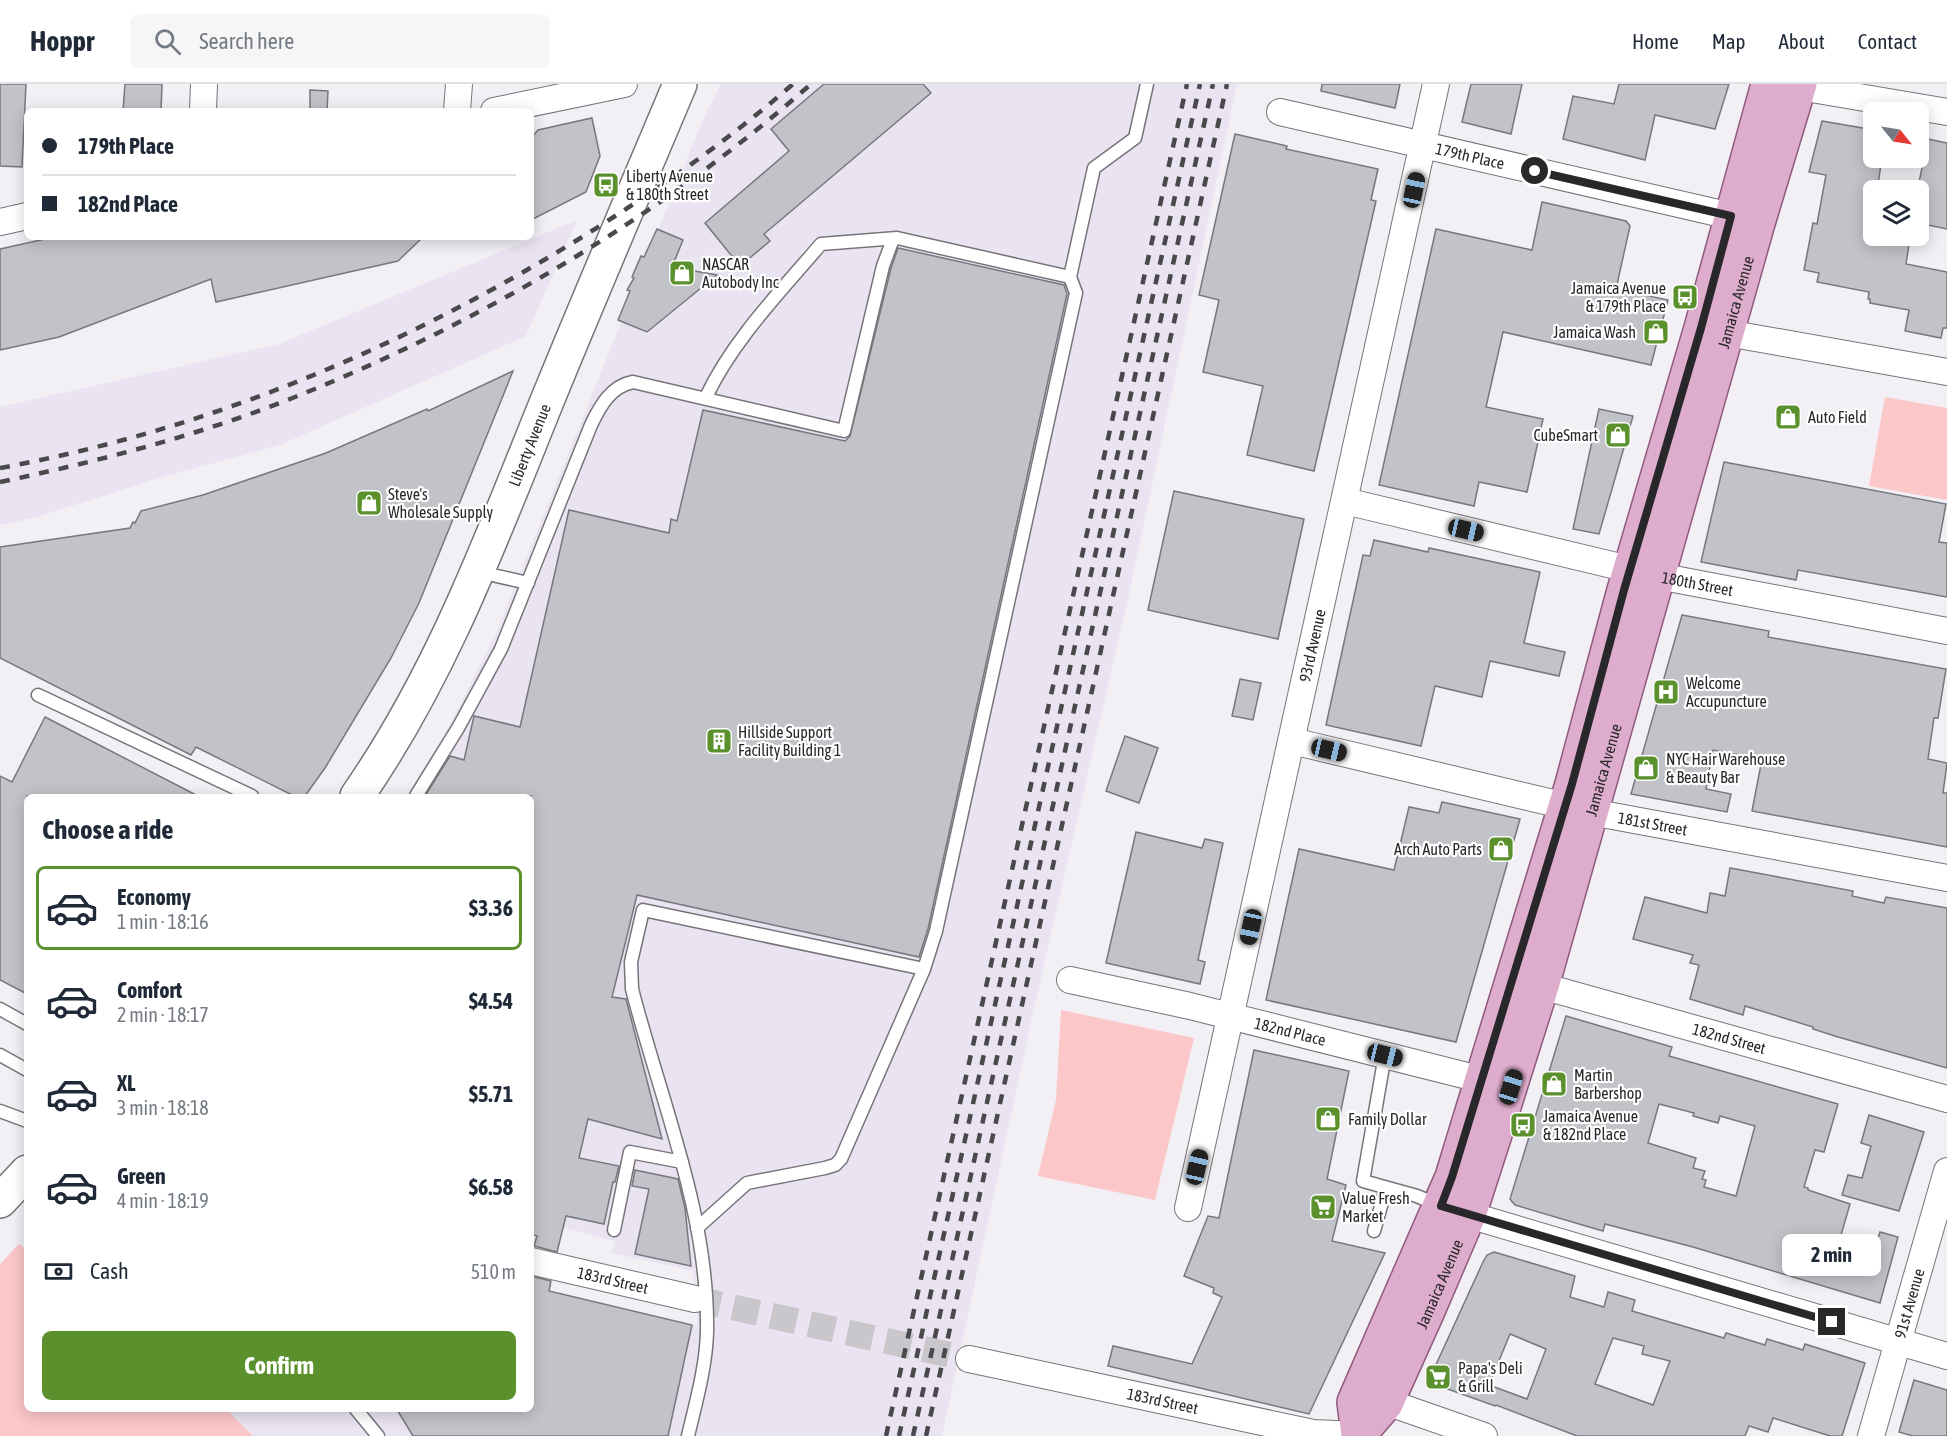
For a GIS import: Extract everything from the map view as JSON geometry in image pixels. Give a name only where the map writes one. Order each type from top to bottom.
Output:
[{"type":"main road","name":"Liberty Avenue","points":[[358,794],[389,747],[444,649],[478,572],[594,285],[680,84]]},
{"type":"main road","name":"Jamaica Avenue","points":[[1714,331],[1731,216],[1787,85]]},
{"type":"main road","name":"Jamaica Avenue","points":[[1358,1436],[1370,1403],[1428,1314],[1455,1210],[1527,982],[1578,809],[1714,331],[1758,224],[1787,85]]},
{"type":"main road","points":[[0,1201],[24,1175]]},
{"type":"street","points":[[203,108],[204,84]]},
{"type":"street","points":[[457,108],[459,84]]},
{"type":"street","points":[[508,108],[624,84]]},
{"type":"street","name":"93rd Avenue","points":[[1188,1208],[1436,84]]},
{"type":"street","points":[[1787,85],[1947,112]]},
{"type":"street","name":"179th Place","points":[[1280,112],[1731,216]]},
{"type":"street","points":[[0,222],[24,217]]},
{"type":"street","points":[[1714,331],[1947,372]]},
{"type":"street","name":"180th Street","points":[[1345,501],[1645,573],[1947,632]]},
{"type":"street","name":"181st Street","points":[[1292,741],[1578,809],[1947,878]]},
{"type":"street","name":"182nd Place","points":[[1070,980],[1190,1006],[1496,1083]]},
{"type":"street","name":"182nd Street","points":[[1527,982],[1947,1099]]},
{"type":"street","name":"91st Avenue","points":[[1870,1436],[1947,1171]]},
{"type":"street","points":[[1455,1210],[1947,1356]]},
{"type":"street","name":"183rd Street","points":[[534,1262],[695,1299]]},
{"type":"street","name":"183rd Street","points":[[969,1359],[1313,1433],[1358,1436]]},
{"type":"street","points":[[1370,1403],[1412,1410],[1484,1436]]},
{"type":"lane","points":[[697,1228],[747,1183],[835,1165],[840,1159],[924,969],[936,931],[1076,293],[1070,277],[1094,168],[1135,138],[1148,84]]},
{"type":"lane","points":[[706,397],[732,352],[821,244],[893,239],[1070,277]]},
{"type":"lane","points":[[417,794],[490,673],[513,623],[591,425],[610,394],[619,387],[633,382],[706,397],[844,431],[883,267],[893,239]]},
{"type":"lane","points":[[478,572],[528,583]]},
{"type":"lane","points":[[38,695],[248,794]]},
{"type":"lane","points":[[688,1436],[701,1376],[706,1333],[704,1286],[690,1190],[632,989],[631,962],[643,910],[924,969]]},
{"type":"lane","points":[[0,1009],[24,1022]]},
{"type":"lane","points":[[0,1055],[24,1068]]},
{"type":"lane","points":[[1385,1055],[1364,1181],[1417,1196],[1455,1210]]},
{"type":"lane","points":[[0,1111],[24,1120]]},
{"type":"lane","points":[[614,1230],[630,1152],[682,1162]]},
{"type":"lane","points":[[1374,1231],[1386,1188]]},
{"type":"lane","points":[[358,1412],[378,1436]]},
{"type":"shaded area","points":[[721,84],[1237,84],[1127,603],[1034,1008],[942,1436],[253,1436],[229,1412],[534,1412],[534,1406],[692,1325],[698,1325],[693,1271],[612,1253],[615,1241],[564,1228],[560,1240],[534,1235],[534,794],[407,794],[447,730],[496,633],[703,119]]},
{"type":"shaded area","points":[[577,220],[526,336],[280,445],[163,477],[37,517],[0,525],[0,407],[279,344],[529,240],[534,240],[534,238]]},
{"type":"shaded area","points":[[1885,397],[1947,408],[1947,500],[1869,486]]},
{"type":"shaded area","points":[[1061,1010],[1194,1038],[1155,1200],[1038,1176],[1056,1100]]},
{"type":"shaded area","points":[[19,1244],[24,1248],[24,1412],[229,1412],[253,1436],[0,1436],[0,1264]]},
{"type":"building","points":[[0,84],[26,84],[22,167],[0,166]]},
{"type":"building","points":[[125,84],[162,84],[161,108],[123,108]]},
{"type":"building","points":[[824,84],[923,84],[931,93],[764,234],[770,241],[740,266],[705,223],[789,151],[771,129]]},
{"type":"building","points":[[1322,84],[1400,84],[1395,108],[1321,91]]},
{"type":"building","points":[[1471,84],[1522,84],[1511,134],[1462,122]]},
{"type":"building","points":[[1619,84],[1729,84],[1715,129],[1655,115],[1645,160],[1563,139],[1573,96],[1614,104]]},
{"type":"building","points":[[310,90],[328,91],[327,108],[310,108]]},
{"type":"building","points":[[592,118],[600,156],[586,192],[534,218],[534,135],[538,130]]},
{"type":"building","points":[[1822,121],[1863,128],[1863,168],[1880,168],[1879,180],[1863,180],[1863,246],[1909,246],[1906,264],[1947,272],[1947,328],[1943,328],[1941,338],[1905,331],[1909,310],[1870,303],[1869,292],[1817,282],[1819,273],[1804,270],[1813,223],[1817,224],[1826,175],[1809,172]]},
{"type":"building","points":[[1235,134],[1287,146],[1286,149],[1378,169],[1371,200],[1376,201],[1314,471],[1247,455],[1263,386],[1203,372],[1219,300],[1199,295]]},
{"type":"building","points":[[1929,139],[1947,143],[1947,229],[1929,225],[1929,180],[1919,180],[1922,168],[1929,168]]},
{"type":"building","points":[[1542,202],[1626,221],[1630,226],[1616,289],[1668,300],[1651,365],[1503,332],[1486,407],[1543,419],[1527,492],[1479,482],[1474,506],[1379,485],[1436,229],[1532,250]]},
{"type":"building","points":[[657,229],[683,240],[672,267],[717,275],[647,332],[618,320],[641,256],[644,257]]},
{"type":"building","points":[[40,240],[420,240],[398,261],[216,302],[211,279],[59,337],[0,350],[0,249]]},
{"type":"building","name":"Hillside Support Facility Building 1","points":[[898,248],[1064,285],[1067,294],[928,929],[919,957],[637,895],[612,997],[626,999],[662,1139],[588,1119],[579,1158],[619,1166],[615,1182],[613,1182],[604,1224],[566,1216],[557,1252],[534,1246],[537,1236],[534,1235],[534,794],[426,794],[450,756],[464,760],[474,716],[520,727],[569,510],[669,533],[671,519],[677,521],[703,410],[845,441],[850,436],[891,268]]},
{"type":"building","points":[[513,371],[419,603],[391,658],[325,768],[306,794],[290,794],[196,747],[191,755],[0,658],[0,547],[130,528],[141,511],[203,495],[326,453],[427,409],[428,411]]},
{"type":"building","points":[[1599,409],[1633,416],[1599,534],[1573,529]]},
{"type":"building","points":[[1724,462],[1946,504],[1939,542],[1947,543],[1947,597],[1798,570],[1796,580],[1701,562]]},
{"type":"building","points":[[1174,491],[1304,519],[1278,639],[1148,610]]},
{"type":"building","points":[[1374,540],[1428,552],[1429,548],[1540,572],[1524,643],[1565,652],[1559,676],[1490,661],[1482,697],[1435,686],[1421,746],[1326,725],[1363,555],[1370,556]]},
{"type":"building","points":[[1682,615],[1769,631],[1768,637],[1946,669],[1938,718],[1934,718],[1928,759],[1947,763],[1943,793],[1947,793],[1947,847],[1752,811],[1762,759],[1713,750],[1706,789],[1731,794],[1727,812],[1631,794]]},
{"type":"building","points":[[1240,679],[1261,683],[1253,720],[1232,716]]},
{"type":"building","points":[[45,717],[194,794],[24,794],[24,992],[0,980],[0,776],[12,782]]},
{"type":"building","points":[[1125,736],[1158,748],[1139,803],[1106,791]]},
{"type":"building","points":[[1442,802],[1520,819],[1456,1042],[1266,1000],[1299,849],[1394,870],[1409,807],[1439,813]]},
{"type":"building","points":[[1136,832],[1202,848],[1205,839],[1223,843],[1198,960],[1205,962],[1200,984],[1106,963]]},
{"type":"building","points":[[1730,868],[1853,891],[1852,896],[1884,903],[1886,897],[1947,908],[1947,1068],[1838,1037],[1745,1006],[1743,1015],[1690,999],[1699,965],[1690,963],[1693,955],[1633,939],[1645,897],[1707,913],[1710,893],[1725,896]]},
{"type":"building","points":[[1566,1016],[1672,1047],[1669,1056],[1838,1104],[1824,1152],[1815,1150],[1804,1187],[1850,1204],[1839,1242],[1874,1252],[1880,1232],[1898,1237],[1880,1303],[1693,1247],[1605,1224],[1603,1231],[1515,1205],[1510,1199]],"holes":[[[1659,1104],[1694,1113],[1693,1116],[1718,1123],[1720,1116],[1755,1126],[1736,1196],[1704,1187],[1706,1180],[1702,1179],[1705,1171],[1693,1168],[1696,1158],[1648,1143]]]},
{"type":"building","points":[[1254,1050],[1349,1071],[1327,1179],[1346,1185],[1332,1241],[1385,1253],[1309,1414],[1108,1366],[1113,1346],[1192,1364],[1222,1297],[1213,1293],[1214,1288],[1184,1276],[1208,1216],[1219,1218]]},
{"type":"building","points":[[1869,1115],[1924,1132],[1899,1211],[1842,1195],[1848,1175],[1862,1178],[1871,1146],[1861,1143]]},
{"type":"building","points":[[635,1170],[678,1179],[685,1208],[691,1266],[635,1254],[649,1189],[632,1186]]},
{"type":"building","points":[[1494,1252],[1575,1276],[1570,1297],[1604,1307],[1608,1292],[1635,1300],[1632,1311],[1724,1338],[1726,1333],[1765,1345],[1767,1339],[1803,1350],[1805,1344],[1865,1363],[1842,1436],[1830,1436],[1773,1418],[1768,1432],[1749,1426],[1745,1436],[1577,1436],[1428,1382],[1487,1255]],"holes":[[[1510,1334],[1546,1349],[1527,1399],[1489,1385]],[[1613,1338],[1644,1346],[1642,1354],[1670,1361],[1653,1405],[1595,1384]]]},
{"type":"building","points":[[534,1277],[551,1281],[549,1291],[692,1325],[668,1436],[413,1436],[398,1412],[534,1412]]},
{"type":"building","points":[[1914,1380],[1947,1390],[1947,1436],[1913,1436],[1899,1432]]},
{"type":"tunnel","points":[[695,1299],[969,1359]]},
{"type":"railway","points":[[0,468],[79,451],[234,406],[382,345],[526,271],[595,229],[697,160],[793,84]]},
{"type":"railway","points":[[0,482],[112,456],[259,411],[365,367],[433,335],[501,300],[631,222],[753,133],[811,84]]},
{"type":"railway","points":[[886,1436],[1187,84]]},
{"type":"railway","points":[[899,1436],[1200,84]]},
{"type":"railway","points":[[913,1436],[1213,84]]},
{"type":"railway","points":[[926,1436],[1227,84]]},
{"type":"place","name":"Liberty Avenue & 180th Street","points":[[606,185]]},
{"type":"place","name":"NASCAR Autobody Inc","points":[[682,273]]},
{"type":"place","name":"Jamaica Avenue & 179th Place","points":[[1685,297]]},
{"type":"place","name":"Jamaica Wash","points":[[1656,332]]},
{"type":"place","name":"Auto Field","points":[[1788,417]]},
{"type":"place","name":"CubeSmart","points":[[1618,435]]},
{"type":"place","name":"Steve's Wholesale Supply","points":[[369,503]]},
{"type":"place","name":"Welcome Accupuncture","points":[[1666,692]]},
{"type":"place","name":"Hillside Support Facility Building 1","points":[[719,741]]},
{"type":"place","name":"NYC Hair Warehouse & Beauty Bar","points":[[1646,768]]},
{"type":"place","name":"Arch Auto Parts","points":[[1501,849]]},
{"type":"place","name":"Martin Barbershop","points":[[1554,1084]]},
{"type":"place","name":"Family Dollar","points":[[1328,1119]]},
{"type":"place","name":"Jamaica Avenue & 182nd Place","points":[[1523,1125]]},
{"type":"place","name":"Value Fresh Market","points":[[1323,1207]]},
{"type":"place","name":"Papa's Deli & Grill","points":[[1438,1377]]},
{"type":"route","points":[[1535,171],[1731,216],[1565,806],[1452,1177],[1441,1206],[1832,1322]]}]
